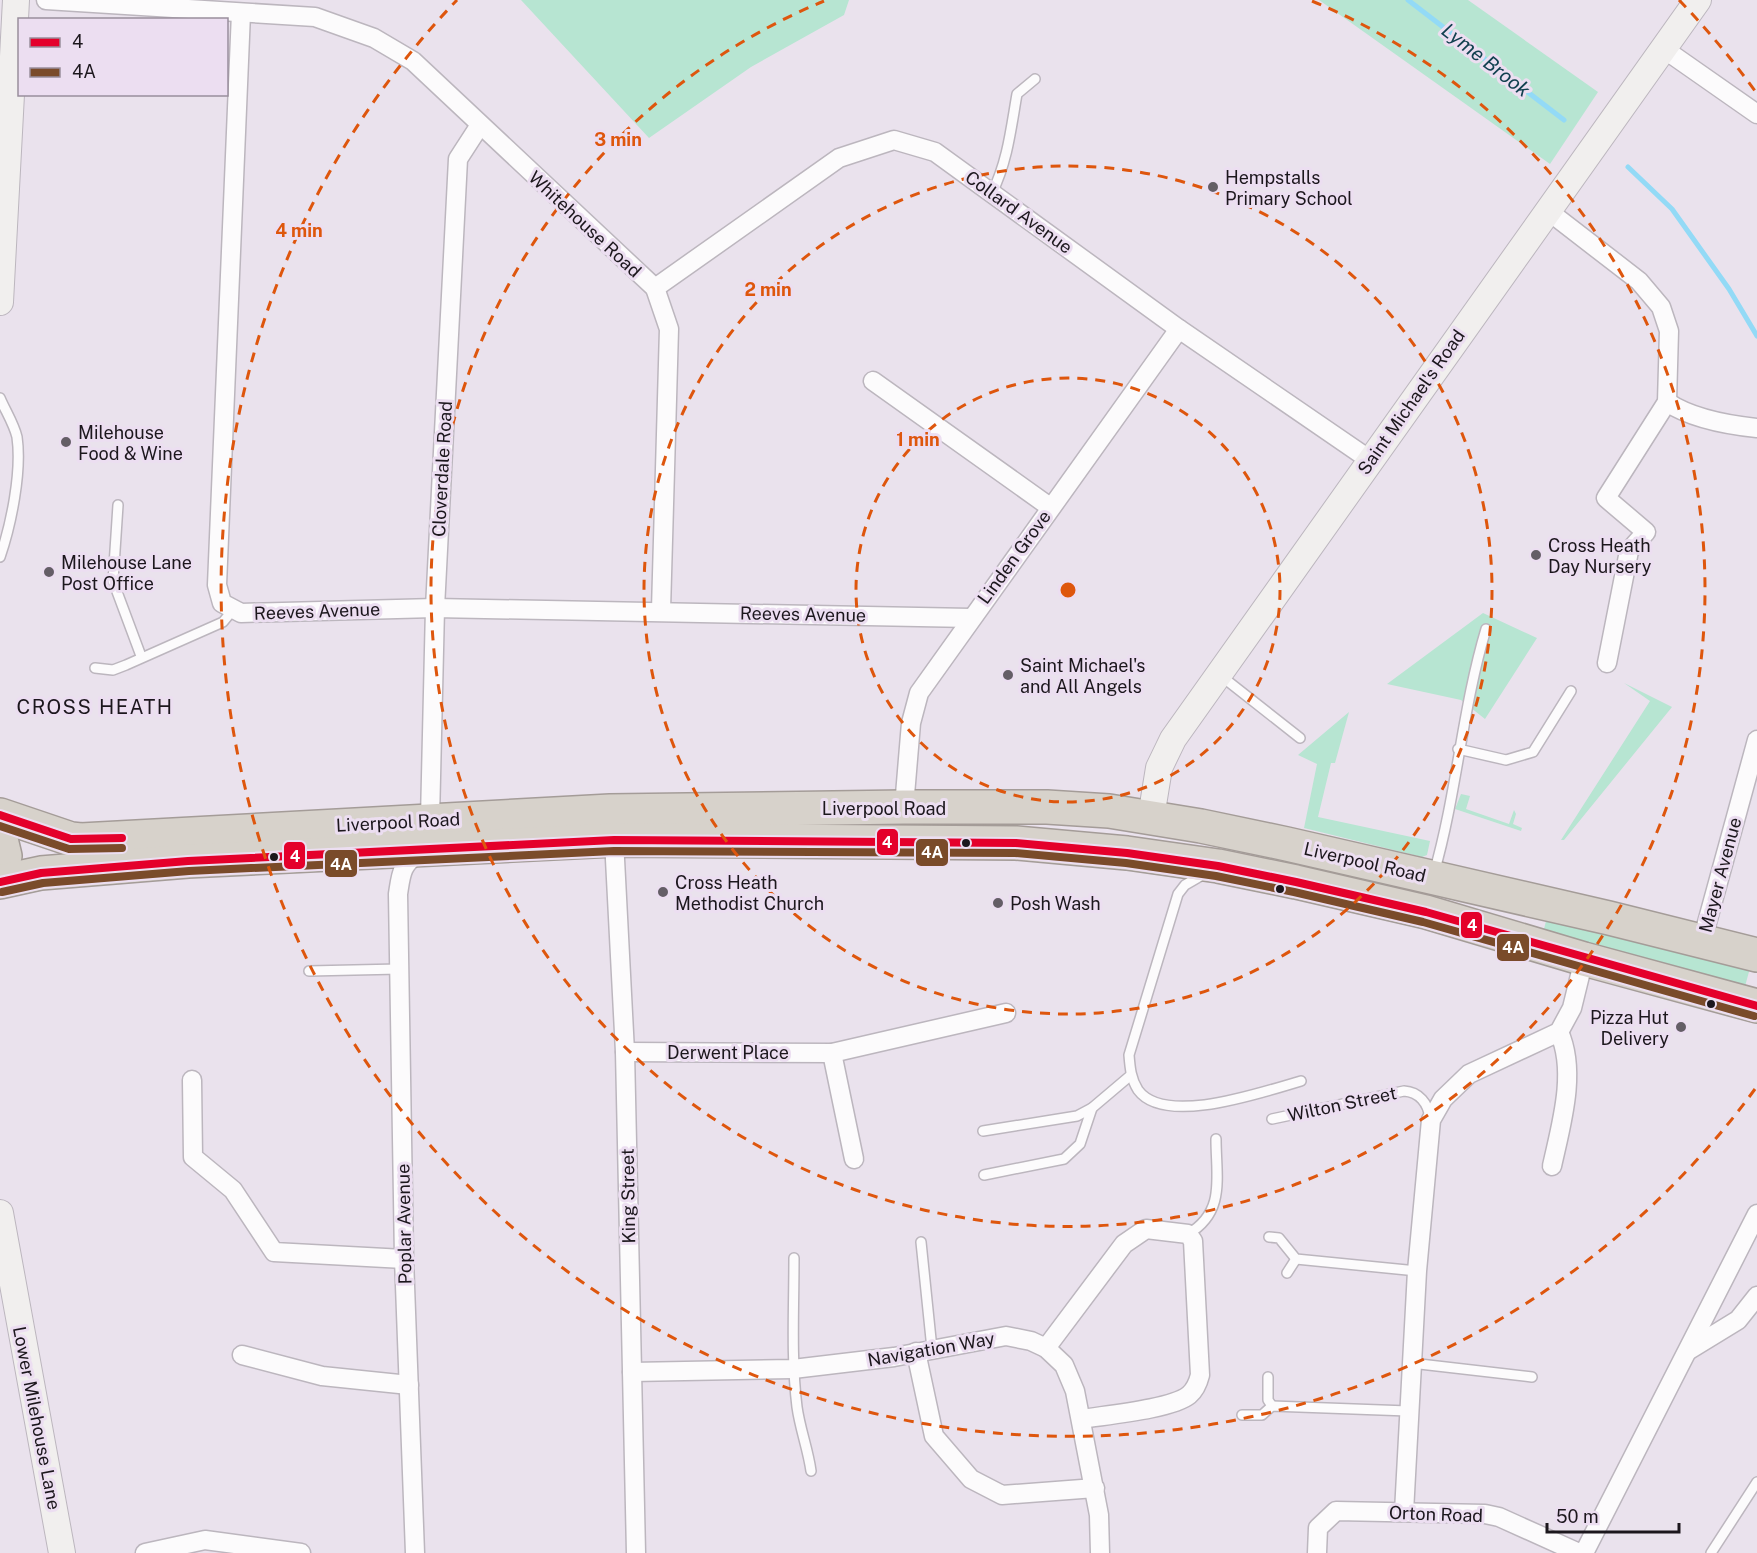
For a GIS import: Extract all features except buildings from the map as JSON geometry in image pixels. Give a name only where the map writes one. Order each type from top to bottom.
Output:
[{"type":"highway","name":"Liverpool Road","points":[[0,882],[41,873],[188,861],[610,811],[904,807],[1047,807],[1109,811],[1142,836],[1218,866],[1426,912],[1584,959],[1757,1006]]},
{"type":"highway","name":"Liverpool Road","points":[[0,815],[71,840],[428,834],[614,840],[1016,843],[1142,836],[1432,877],[1757,956]]},
{"type":"highway","points":[[0,834],[5,856],[0,875]]},
{"type":"highway","points":[[1142,836],[1264,862],[1324,888]]},
{"type":"street","points":[[0,302],[16,0]]},
{"type":"street","name":"Whitehouse Road","points":[[46,0],[315,17],[374,38],[413,62],[655,288],[669,329],[661,610]]},
{"type":"street","name":"Saint Michael's Road","points":[[1142,836],[1165,752],[1547,210],[1614,123],[1698,0]]},
{"type":"street","name":"Reeves Avenue","points":[[241,12],[217,585],[222,603],[241,613],[435,608],[661,610],[971,618]]},
{"type":"street","points":[[1664,49],[1757,114]]},
{"type":"street","name":"Cloverdale Road","points":[[428,834],[435,608],[458,159],[480,125]]},
{"type":"street","name":"Collard Avenue","points":[[655,288],[839,158],[862,148],[894,140],[935,152],[1179,329],[1370,460]]},
{"type":"street","points":[[1547,210],[1639,280],[1661,307],[1669,331],[1670,358],[1665,386],[1667,402],[1606,498],[1646,532],[1629,551],[1606,663]]},
{"type":"street","name":"Linden Grove","points":[[904,807],[911,723],[919,693],[1179,329]]},
{"type":"street","points":[[873,381],[1050,507]]},
{"type":"street","points":[[1667,402],[1690,413],[1735,426],[1757,428]]},
{"type":"street","name":"Mayer Avenue","points":[[1702,941],[1757,740]]},
{"type":"street","name":"Poplar Avenue","points":[[415,1553],[404,1259],[399,894],[402,868],[428,834]]},
{"type":"street","name":"King Street","points":[[614,840],[625,1052],[636,1553]]},
{"type":"street","points":[[1404,1512],[1417,1271],[1431,1120],[1443,1099],[1469,1074],[1559,1032],[1572,1008],[1584,959]]},
{"type":"street","name":"Derwent Place","points":[[625,1052],[832,1053],[1006,1013]]},
{"type":"street","points":[[1552,1166],[1562,1122],[1567,1079],[1566,1052],[1559,1032]]},
{"type":"street","points":[[832,1053],[854,1159]]},
{"type":"street","points":[[192,1080],[194,1157],[233,1190],[274,1252],[404,1259]]},
{"type":"street","name":"Lower Milehouse Lane","points":[[0,1213],[4,1258],[62,1553]]},
{"type":"street","points":[[1584,1553],[1757,1214]]},
{"type":"street","points":[[1046,1348],[1124,1244],[1146,1229],[1188,1234],[1193,1241],[1200,1375],[1196,1387],[1188,1396],[1174,1403],[1082,1419]]},
{"type":"street","points":[[1689,1350],[1738,1320],[1757,1296]]},
{"type":"street","name":"Navigation Way","points":[[632,1372],[793,1369],[924,1351],[1006,1336],[1031,1341],[1046,1348],[1064,1365],[1076,1391],[1095,1488],[1099,1515],[1100,1553]]},
{"type":"street","points":[[924,1351],[934,1436],[971,1479],[1002,1494],[1095,1488]]},
{"type":"street","points":[[242,1355],[322,1376],[409,1385]]},
{"type":"street","name":"Orton Road","points":[[1317,1553],[1318,1528],[1336,1511],[1485,1514],[1499,1517],[1579,1553]]},
{"type":"street","points":[[145,1553],[205,1540],[301,1553]]},
{"type":"lane","points":[[992,193],[1001,174],[1011,142],[1017,94],[1035,79]]},
{"type":"lane","points":[[0,398],[16,436],[17,466],[11,514],[0,558]]},
{"type":"lane","points":[[118,505],[113,581],[141,656]]},
{"type":"lane","points":[[95,668],[113,670],[223,622],[232,610]]},
{"type":"lane","points":[[1432,877],[1442,843],[1473,675],[1486,629]]},
{"type":"lane","points":[[1218,674],[1300,738]]},
{"type":"lane","points":[[1458,749],[1506,760],[1533,752],[1571,691]]},
{"type":"lane","points":[[1218,866],[1185,885],[1178,894],[1129,1055],[1131,1075],[1139,1091],[1151,1101],[1168,1107],[1191,1106],[1251,1095],[1301,1081]]},
{"type":"lane","points":[[309,971],[399,969]]},
{"type":"lane","points":[[984,1131],[1077,1116],[1092,1108],[1131,1075]]},
{"type":"lane","name":"Wilton Street","points":[[1272,1119],[1404,1091],[1420,1098],[1429,1107],[1431,1120]]},
{"type":"lane","points":[[984,1175],[1064,1159],[1080,1144],[1092,1108]]},
{"type":"lane","points":[[1188,1234],[1208,1220],[1215,1204],[1216,1139]]},
{"type":"lane","points":[[1269,1237],[1279,1238],[1296,1259],[1417,1271]]},
{"type":"lane","points":[[921,1242],[924,1351]]},
{"type":"lane","points":[[794,1258],[793,1369],[798,1410],[808,1444],[811,1471]]},
{"type":"lane","points":[[1287,1273],[1296,1259]]},
{"type":"lane","points":[[1411,1363],[1532,1377]]},
{"type":"lane","points":[[1268,1377],[1268,1400],[1272,1406]]},
{"type":"lane","points":[[1242,1415],[1262,1415],[1272,1406],[1408,1411]]},
{"type":"lane","points":[[1711,1553],[1757,1482]]},
{"type":"green space","points":[[521,0],[849,0],[844,15],[751,67],[649,138]]},
{"type":"green space","points":[[1319,0],[1468,0],[1598,92],[1550,164]]},
{"type":"green space","points":[[1483,613],[1537,638],[1485,719],[1461,700],[1387,684]]},
{"type":"green space","points":[[1624,683],[1672,707],[1564,840],[1561,840],[1650,701]]},
{"type":"green space","points":[[1349,712],[1335,763],[1331,763],[1318,817],[1430,841],[1427,855],[1422,857],[1304,828],[1317,764],[1298,755]]},
{"type":"green space","points":[[1461,794],[1470,796],[1466,809],[1509,824],[1514,810],[1516,814],[1513,824],[1522,828],[1521,831],[1455,809]]},
{"type":"green space","points":[[1547,917],[1750,968],[1744,990],[1544,929]]},
{"type":"waterway","name":"Lyme Brook","points":[[1408,0],[1564,120]]},
{"type":"waterway","points":[[1628,167],[1672,209],[1729,289],[1757,336]]},
{"type":"transit line","name":"4","points":[[0,815],[71,839],[122,838]]},
{"type":"transit line","name":"4A","points":[[0,826],[69,849],[122,848]]},
{"type":"transit line","name":"4","points":[[0,882],[41,873],[188,861],[614,840],[1016,843],[1127,853],[1218,866],[1296,882],[1426,912],[1757,1006]]},
{"type":"transit line","name":"4A","points":[[2,892],[43,883],[189,871],[614,851],[1015,853],[1126,863],[1216,876],[1294,892],[1423,922],[1754,1016]]},
{"type":"place","name":"Hempstalls Primary School","points":[[1213,187]]},
{"type":"place","name":"Milehouse Food & Wine","points":[[66,442]]},
{"type":"place","name":"Cross Heath Day Nursery","points":[[1536,555]]},
{"type":"place","name":"Milehouse Lane Post Office","points":[[49,572]]},
{"type":"place","name":"Saint Michael's and All Angels","points":[[1008,675]]},
{"type":"place","name":"Cross Heath Methodist Church","points":[[663,892]]},
{"type":"place","name":"Posh Wash","points":[[998,903]]},
{"type":"place","name":"Pizza Hut Delivery","points":[[1681,1027]]},
{"type":"district","name":"CROSS HEATH","points":[[95,707]]}]
